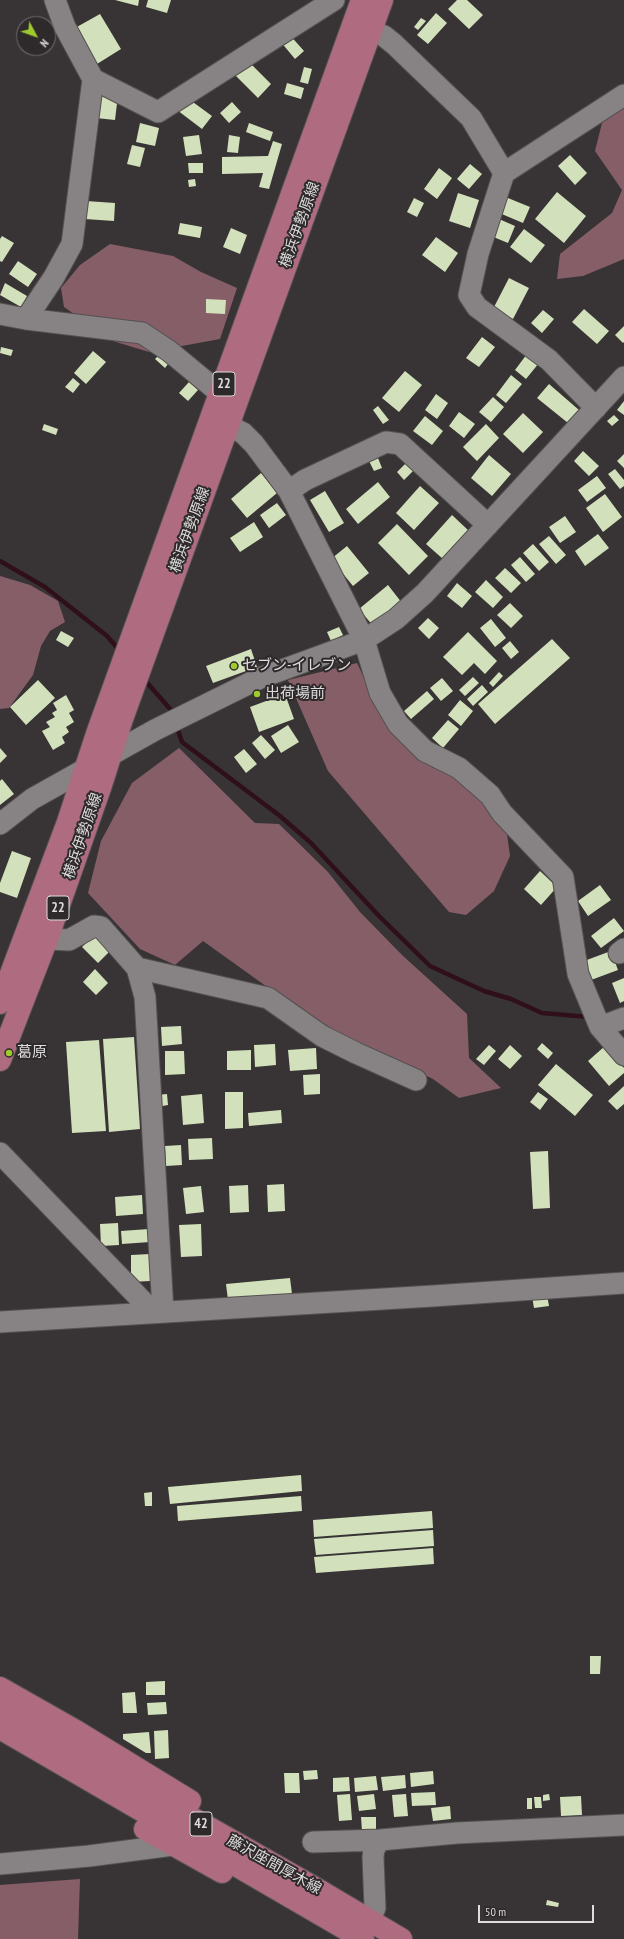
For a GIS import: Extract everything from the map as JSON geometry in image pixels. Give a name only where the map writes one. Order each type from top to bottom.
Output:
[{"type":"main road","name":"横浜伊勢原線","points":[[0,1003],[68,822],[86,768],[362,0]]},
{"type":"main road","name":"横浜伊勢原線","points":[[0,1060],[47,939],[110,754],[227,425],[382,0]]},
{"type":"main road","name":"42","points":[[0,1688],[81,1734],[238,1829],[310,1896]]},
{"type":"main road","name":"藤沢座間厚木線","points":[[0,1709],[366,1930],[401,1939]]},
{"type":"main road","name":"藤沢座間厚木線","points":[[0,1728],[310,1896]]},
{"type":"main road","name":"42","points":[[0,1744],[173,1845],[234,1878],[310,1896]]},
{"type":"street","points":[[55,0],[65,27],[93,79],[158,112],[334,0]]},
{"type":"street","points":[[371,30],[384,36],[394,44],[471,118],[504,173]]},
{"type":"street","points":[[26,319],[54,277],[72,244],[93,79]]},
{"type":"street","points":[[596,408],[549,360],[477,307],[469,295],[478,254],[504,173],[624,95]]},
{"type":"street","points":[[0,314],[26,319],[142,333],[169,351],[221,394]]},
{"type":"street","points":[[0,824],[32,799],[155,730],[260,678],[364,640],[396,619],[425,593],[624,377]]},
{"type":"street","points":[[227,425],[243,433],[254,444],[289,491],[364,640],[380,693],[398,724],[425,751],[459,768],[490,795],[502,813],[518,828],[563,877],[578,974],[600,1027],[624,1054]]},
{"type":"street","points":[[289,491],[305,480],[386,442],[400,444],[488,525]]},
{"type":"street","points":[[47,939],[69,940],[94,926],[101,927],[137,968],[145,996],[158,1312]]},
{"type":"street","points":[[137,968],[268,998],[322,1036],[416,1080]]},
{"type":"street","points":[[600,1027],[624,1018]]},
{"type":"street","points":[[0,1153],[158,1312]]},
{"type":"street","points":[[0,1322],[433,1296],[624,1282]]},
{"type":"street","points":[[313,1842],[380,1840],[457,1833],[624,1825]]},
{"type":"street","points":[[366,1930],[375,1908],[373,1857],[374,1849],[380,1840]]},
{"type":"street","points":[[0,1864],[89,1856],[173,1845]]},
{"type":"shaded area","points":[[624,106],[624,259],[583,276],[557,279],[560,254],[612,213],[622,190],[595,151],[603,119]]},
{"type":"shaded area","points":[[110,244],[173,256],[201,272],[237,288],[220,339],[149,352],[113,341],[64,307],[61,288],[80,265]]},
{"type":"shaded area","points":[[0,576],[30,585],[58,601],[65,622],[50,631],[41,646],[33,675],[9,708],[0,709]]},
{"type":"shaded area","points":[[357,663],[384,720],[433,768],[451,772],[483,801],[507,834],[510,856],[494,891],[466,915],[449,912],[328,771],[288,680]]},
{"type":"shaded area","points":[[179,748],[255,823],[279,824],[328,872],[360,912],[402,955],[467,1014],[469,1058],[501,1088],[459,1098],[433,1079],[340,1034],[270,989],[203,941],[175,965],[140,949],[88,893],[101,841],[132,783]]},
{"type":"shaded area","points":[[80,1879],[78,1939],[0,1939],[0,1885]]},
{"type":"building","points":[[115,0],[139,0],[138,6]]},
{"type":"building","points":[[148,0],[171,0],[167,13],[146,7]]},
{"type":"building","points":[[457,0],[467,0],[483,15],[469,29],[448,9]]},
{"type":"building","points":[[436,13],[447,23],[428,44],[417,35]]},
{"type":"building","points":[[100,14],[121,49],[97,64],[75,28]]},
{"type":"building","points":[[421,18],[426,21],[418,30],[414,27]]},
{"type":"building","points":[[288,33],[304,51],[295,59],[280,41]]},
{"type":"building","points":[[245,58],[271,84],[258,98],[232,72]]},
{"type":"building","points":[[304,67],[312,69],[308,84],[300,82]]},
{"type":"building","points":[[287,83],[304,88],[301,99],[284,94]]},
{"type":"building","points":[[99,93],[118,95],[115,120],[96,118]]},
{"type":"building","points":[[186,97],[212,116],[202,129],[177,110]]},
{"type":"building","points":[[232,102],[241,112],[229,123],[220,113]]},
{"type":"building","points":[[140,123],[159,128],[155,146],[136,142]]},
{"type":"building","points":[[249,123],[273,132],[270,141],[246,132]]},
{"type":"building","points":[[199,135],[202,154],[186,156],[183,137]]},
{"type":"building","points":[[229,135],[240,137],[238,153],[227,152]]},
{"type":"building","points":[[273,141],[282,144],[269,189],[259,187],[263,173],[222,174],[222,157],[268,156]]},
{"type":"building","points":[[132,145],[145,148],[140,167],[127,164]]},
{"type":"building","points":[[570,155],[587,173],[575,185],[558,166]]},
{"type":"building","points":[[188,163],[203,163],[203,173],[189,173]]},
{"type":"building","points":[[470,164],[482,174],[469,189],[457,179]]},
{"type":"building","points":[[439,168],[452,178],[437,199],[424,189]]},
{"type":"building","points":[[195,179],[196,186],[189,187],[188,180]]},
{"type":"building","points":[[557,192],[586,216],[564,243],[535,219]]},
{"type":"building","points":[[458,193],[479,200],[470,228],[449,221]]},
{"type":"building","points":[[503,196],[530,207],[523,223],[497,212]]},
{"type":"building","points":[[414,198],[424,203],[417,217],[407,212]]},
{"type":"building","points":[[86,201],[115,203],[114,221],[85,219]]},
{"type":"building","points":[[499,219],[515,226],[508,243],[491,236]]},
{"type":"building","points":[[180,223],[202,227],[200,238],[178,234]]},
{"type":"building","points":[[231,228],[247,235],[240,254],[223,247]]},
{"type":"building","points":[[524,229],[545,245],[531,263],[510,247]]},
{"type":"building","points":[[2,236],[14,243],[2,262],[0,261],[0,239]]},
{"type":"building","points":[[436,237],[458,253],[445,272],[422,255]]},
{"type":"building","points":[[18,261],[37,274],[28,287],[9,274]]},
{"type":"building","points":[[509,278],[529,288],[513,319],[493,309]]},
{"type":"building","points":[[5,283],[27,296],[21,307],[0,295]]},
{"type":"building","points":[[206,299],[226,300],[225,314],[206,313]]},
{"type":"building","points":[[584,309],[609,331],[597,344],[572,322]]},
{"type":"building","points":[[543,310],[554,319],[542,333],[531,323]]},
{"type":"building","points":[[624,326],[624,342],[623,343],[615,335]]},
{"type":"building","points":[[482,337],[495,347],[479,367],[466,358]]},
{"type":"building","points":[[1,347],[13,350],[11,356],[0,353]]},
{"type":"building","points":[[93,351],[106,362],[86,384],[74,373]]},
{"type":"building","points":[[162,352],[171,360],[165,368],[155,359]]},
{"type":"building","points":[[527,354],[539,363],[526,379],[515,370]]},
{"type":"building","points":[[405,371],[422,385],[399,412],[382,398]]},
{"type":"building","points":[[511,375],[522,384],[506,403],[496,395]]},
{"type":"building","points":[[73,378],[80,384],[73,393],[65,387]]},
{"type":"building","points":[[189,382],[198,390],[188,401],[179,393]]},
{"type":"building","points":[[549,384],[579,410],[568,423],[537,398]]},
{"type":"building","points":[[436,394],[448,403],[437,419],[425,410]]},
{"type":"building","points":[[493,397],[504,407],[491,422],[479,412]]},
{"type":"building","points":[[624,401],[624,415],[617,410]]},
{"type":"building","points":[[378,406],[389,420],[383,424],[373,410]]},
{"type":"building","points":[[459,412],[475,424],[464,438],[449,426]]},
{"type":"building","points":[[523,413],[543,432],[523,453],[503,434]]},
{"type":"building","points":[[614,415],[619,420],[612,426],[607,421]]},
{"type":"building","points":[[425,416],[443,431],[432,445],[413,431]]},
{"type":"building","points":[[44,424],[58,429],[56,435],[42,430]]},
{"type":"building","points":[[486,424],[499,438],[477,461],[463,447]]},
{"type":"building","points":[[583,451],[599,466],[589,476],[574,461]]},
{"type":"building","points":[[376,453],[382,468],[374,471],[367,457]]},
{"type":"building","points":[[624,454],[624,468],[617,461]]},
{"type":"building","points":[[489,455],[511,474],[492,496],[471,478]]},
{"type":"building","points":[[406,463],[414,470],[404,480],[397,472]]},
{"type":"building","points":[[615,469],[624,480],[624,486],[620,489],[608,474]]},
{"type":"building","points":[[261,473],[277,493],[247,518],[231,499]]},
{"type":"building","points":[[597,476],[606,488],[587,502],[578,490]]},
{"type":"building","points":[[378,482],[390,497],[358,524],[346,509]]},
{"type":"building","points":[[420,486],[439,503],[414,530],[396,513]]},
{"type":"building","points":[[325,491],[344,523],[329,532],[310,500]]},
{"type":"building","points":[[605,494],[622,517],[603,532],[586,508]]},
{"type":"building","points":[[277,503],[286,515],[269,528],[260,515]]},
{"type":"building","points":[[452,515],[469,531],[443,559],[426,544]]},
{"type":"building","points":[[565,516],[576,532],[560,543],[549,527]]},
{"type":"building","points":[[254,522],[263,537],[240,552],[230,538]]},
{"type":"building","points":[[397,524],[428,556],[409,575],[378,543]]},
{"type":"building","points":[[598,534],[609,548],[585,566],[575,551]]},
{"type":"building","points":[[549,536],[566,555],[556,564],[539,544]]},
{"type":"building","points":[[533,544],[549,562],[539,571],[523,553]]},
{"type":"building","points":[[347,546],[369,573],[353,586],[331,559]]},
{"type":"building","points":[[520,557],[535,574],[526,582],[511,565]]},
{"type":"building","points":[[505,568],[521,583],[511,593],[495,578]]},
{"type":"building","points":[[486,580],[503,597],[493,608],[475,592]]},
{"type":"building","points":[[457,583],[472,596],[462,608],[447,596]]},
{"type":"building","points":[[388,585],[402,603],[374,627],[359,609]]},
{"type":"building","points":[[510,603],[523,616],[511,628],[497,615]]},
{"type":"building","points":[[428,618],[439,628],[429,639],[418,628]]},
{"type":"building","points":[[491,619],[506,638],[495,647],[480,628]]},
{"type":"building","points":[[339,627],[343,635],[331,641],[327,632]]},
{"type":"building","points":[[61,631],[74,638],[68,647],[56,640]]},
{"type":"building","points":[[468,632],[497,661],[485,674],[474,663],[462,675],[443,657]]},
{"type":"building","points":[[552,639],[570,658],[495,724],[478,704]]},
{"type":"building","points":[[510,641],[519,652],[511,659],[502,648]]},
{"type":"building","points":[[251,649],[257,667],[213,683],[206,666]]},
{"type":"building","points":[[499,672],[503,676],[493,687],[489,683]]},
{"type":"building","points":[[473,677],[479,683],[465,696],[459,690]]},
{"type":"building","points":[[442,678],[453,691],[441,701],[430,688]]},
{"type":"building","points":[[38,680],[55,698],[26,725],[10,707]]},
{"type":"building","points":[[482,685],[488,692],[473,706],[467,699]]},
{"type":"building","points":[[427,691],[434,699],[411,719],[404,711]]},
{"type":"building","points":[[285,694],[294,719],[259,732],[250,707]]},
{"type":"building","points":[[66,695],[74,710],[69,713],[74,722],[66,727],[69,732],[62,737],[65,743],[53,750],[42,731],[50,727],[46,722],[55,717],[52,713],[57,710],[53,703]]},
{"type":"building","points":[[460,700],[473,711],[461,726],[448,715]]},
{"type":"building","points":[[448,720],[459,729],[443,748],[432,738]]},
{"type":"building","points":[[288,725],[299,742],[281,753],[271,736]]},
{"type":"building","points":[[261,735],[275,750],[265,759],[252,743]]},
{"type":"building","points":[[0,748],[7,756],[0,763]]},
{"type":"building","points":[[244,749],[257,764],[246,773],[234,757]]},
{"type":"building","points":[[2,779],[14,794],[0,805],[0,781]]},
{"type":"building","points":[[12,851],[31,858],[17,898],[0,892],[0,883]]},
{"type":"building","points":[[540,871],[557,887],[541,905],[524,889]]},
{"type":"building","points":[[600,885],[611,900],[588,916],[578,901]]},
{"type":"building","points":[[614,918],[624,931],[601,948],[591,936]]},
{"type":"building","points":[[95,934],[111,950],[98,963],[82,947]]},
{"type":"building","points":[[611,951],[618,970],[591,980],[584,961]]},
{"type":"building","points":[[95,969],[108,983],[96,995],[83,982]]},
{"type":"building","points":[[624,978],[624,1001],[620,1003],[612,983]]},
{"type":"building","points":[[181,1026],[182,1044],[162,1046],[161,1027]]},
{"type":"building","points":[[134,1037],[140,1129],[109,1132],[103,1039]]},
{"type":"building","points":[[99,1040],[106,1131],[72,1133],[66,1042]]},
{"type":"building","points":[[542,1043],[553,1053],[548,1059],[537,1049]]},
{"type":"building","points":[[275,1044],[276,1065],[255,1067],[254,1045]]},
{"type":"building","points":[[489,1045],[496,1051],[484,1065],[476,1059]]},
{"type":"building","points":[[510,1045],[522,1056],[510,1069],[498,1059]]},
{"type":"building","points":[[605,1046],[624,1068],[624,1073],[609,1086],[588,1061]]},
{"type":"building","points":[[316,1048],[317,1069],[290,1071],[288,1050]]},
{"type":"building","points":[[251,1050],[251,1070],[227,1070],[227,1051]]},
{"type":"building","points":[[165,1051],[184,1051],[185,1074],[165,1075]]},
{"type":"building","points":[[556,1064],[593,1095],[575,1116],[538,1085]]},
{"type":"building","points":[[320,1074],[320,1094],[304,1095],[303,1075]]},
{"type":"building","points":[[624,1086],[624,1104],[617,1110],[608,1101]]},
{"type":"building","points":[[225,1092],[243,1092],[243,1128],[225,1129]]},
{"type":"building","points":[[538,1092],[548,1099],[540,1110],[530,1102]]},
{"type":"building","points":[[167,1094],[168,1105],[157,1107],[156,1095]]},
{"type":"building","points":[[202,1094],[204,1123],[183,1125],[181,1096]]},
{"type":"building","points":[[281,1110],[282,1123],[249,1126],[248,1113]]},
{"type":"building","points":[[212,1138],[213,1159],[189,1160],[188,1139]]},
{"type":"building","points":[[181,1145],[182,1165],[166,1166],[165,1146]]},
{"type":"building","points":[[548,1151],[550,1208],[533,1209],[530,1152]]},
{"type":"building","points":[[284,1184],[285,1211],[268,1212],[267,1185]]},
{"type":"building","points":[[248,1185],[249,1212],[230,1213],[229,1186]]},
{"type":"building","points":[[201,1186],[204,1212],[186,1214],[183,1188]]},
{"type":"building","points":[[142,1195],[143,1214],[116,1216],[115,1197]]},
{"type":"building","points":[[118,1223],[119,1245],[101,1246],[100,1224]]},
{"type":"building","points":[[201,1224],[202,1256],[181,1257],[179,1225]]},
{"type":"building","points":[[149,1229],[150,1242],[122,1244],[121,1231]]},
{"type":"building","points":[[150,1254],[150,1281],[131,1282],[131,1255]]},
{"type":"building","points":[[290,1278],[292,1294],[228,1300],[226,1284]]},
{"type":"building","points":[[547,1295],[549,1306],[534,1308],[532,1296]]},
{"type":"building","points":[[301,1475],[302,1491],[170,1504],[168,1487]]},
{"type":"building","points":[[152,1492],[152,1506],[145,1506],[144,1493]]},
{"type":"building","points":[[301,1496],[302,1511],[178,1521],[177,1506]]},
{"type":"building","points":[[432,1511],[433,1528],[314,1537],[313,1520]]},
{"type":"building","points":[[433,1530],[434,1546],[316,1555],[314,1539]]},
{"type":"building","points":[[433,1548],[434,1564],[316,1573],[314,1557]]},
{"type":"building","points":[[590,1656],[601,1656],[600,1674],[590,1674]]},
{"type":"building","points":[[165,1681],[165,1695],[146,1695],[146,1682]]},
{"type":"building","points":[[135,1692],[137,1713],[123,1713],[122,1693]]},
{"type":"building","points":[[166,1702],[167,1714],[148,1715],[147,1703]]},
{"type":"building","points":[[168,1730],[169,1758],[155,1759],[154,1731]]},
{"type":"building","points":[[149,1732],[151,1753],[146,1753],[123,1739],[123,1734]]},
{"type":"building","points":[[317,1770],[318,1779],[304,1780],[303,1771]]},
{"type":"building","points":[[433,1771],[434,1784],[411,1787],[410,1773]]},
{"type":"building","points":[[284,1773],[299,1773],[300,1793],[285,1793]]},
{"type":"building","points":[[405,1775],[406,1788],[383,1791],[381,1777]]},
{"type":"building","points":[[376,1776],[378,1790],[355,1792],[354,1778]]},
{"type":"building","points":[[349,1777],[350,1791],[333,1792],[333,1778]]},
{"type":"building","points":[[435,1792],[436,1805],[412,1806],[411,1793]]},
{"type":"building","points":[[350,1794],[352,1820],[339,1821],[337,1795]]},
{"type":"building","points":[[374,1794],[376,1809],[359,1811],[357,1796]]},
{"type":"building","points":[[406,1794],[408,1816],[394,1817],[392,1795]]},
{"type":"building","points":[[549,1794],[550,1800],[543,1801],[543,1795]]},
{"type":"building","points":[[581,1796],[582,1815],[561,1816],[560,1797]]},
{"type":"building","points":[[534,1797],[541,1797],[542,1808],[535,1808]]},
{"type":"building","points":[[527,1798],[532,1798],[532,1809],[527,1809]]},
{"type":"building","points":[[450,1806],[451,1819],[433,1821],[431,1808]]},
{"type":"building","points":[[361,1817],[376,1817],[376,1831],[362,1831]]},
{"type":"building","points":[[547,1900],[559,1903],[558,1907],[546,1905]]},
{"type":"waterway","points":[[0,561],[45,587],[107,636],[120,651]]},
{"type":"waterway","points":[[143,678],[171,710],[173,716]]},
{"type":"waterway","points":[[176,725],[182,742],[280,816],[311,843],[380,917],[430,966],[484,991],[511,999],[542,1013],[589,1017]]},
{"type":"place","name":"セブン-イレブン","points":[[234,666]]},
{"type":"place","name":"出荷場前","points":[[257,694]]},
{"type":"place","name":"葛原","points":[[9,1053]]}]
